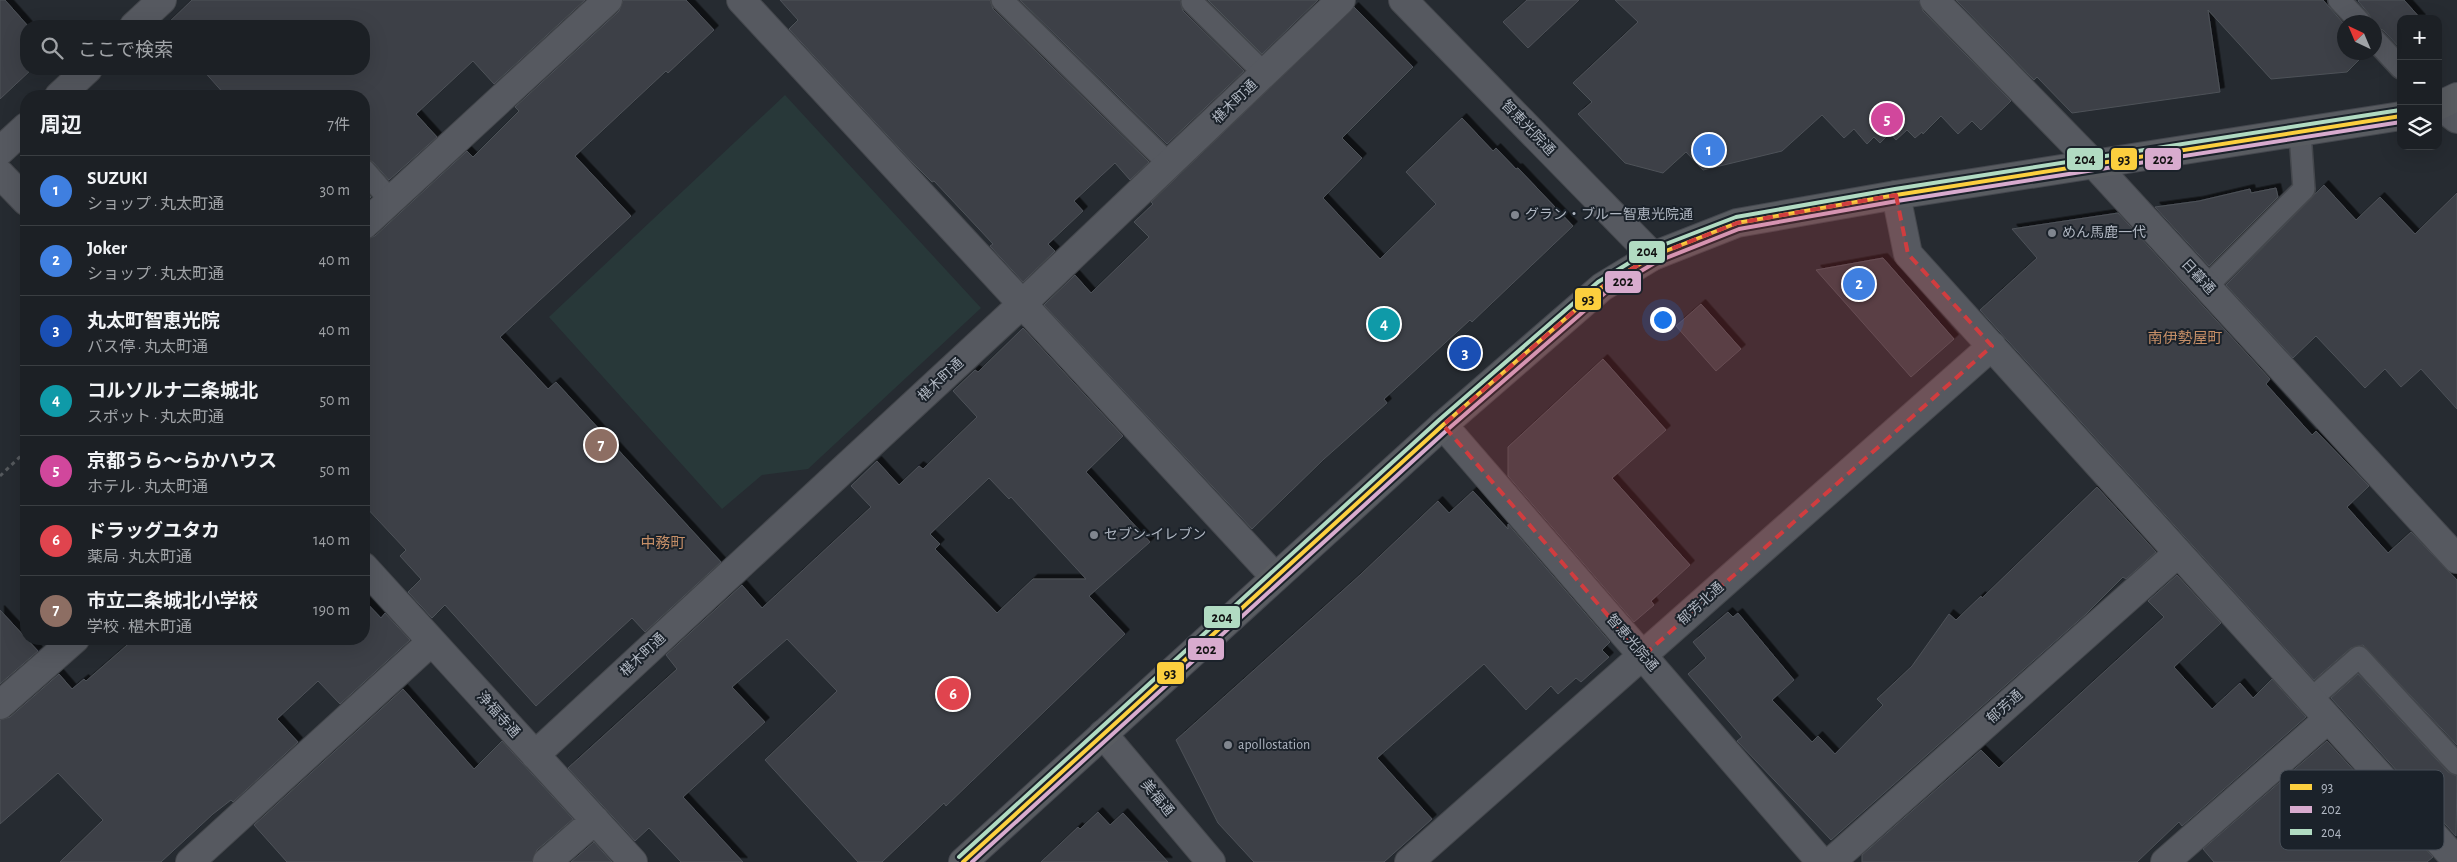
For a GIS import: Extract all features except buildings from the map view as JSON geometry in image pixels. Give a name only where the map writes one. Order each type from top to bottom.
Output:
[{"type":"main road","points":[[963,862],[1443,425],[1602,287],[1653,256],[1737,223],[1896,195],[2397,117]]},
{"type":"street","points":[[140,20],[162,0]]},
{"type":"street","points":[[370,218],[608,0]]},
{"type":"street","points":[[741,0],[1275,577]]},
{"type":"street","name":"椹木町通","points":[[535,755],[1022,304],[1341,0]]},
{"type":"street","name":"智恵光院通","points":[[1403,0],[1653,256]]},
{"type":"street","name":"日暮通","points":[[1934,0],[2094,164],[2457,559]]},
{"type":"street","points":[[65,90],[82,75]]},
{"type":"street","points":[[0,151],[20,133]]},
{"type":"street","points":[[0,174],[20,195]]},
{"type":"street","points":[[1896,195],[1908,254],[2375,770]]},
{"type":"street","name":"郁芳北通","points":[[1409,862],[1992,346]]},
{"type":"street","name":"智恵光院通","points":[[1443,425],[1821,862]]},
{"type":"street","name":"郁芳通","points":[[1831,862],[2178,553]]},
{"type":"street","name":"浄福寺通","points":[[370,575],[633,862]]},
{"type":"street","points":[[190,862],[431,642]]},
{"type":"street","points":[[0,705],[68,645]]},
{"type":"street","points":[[2165,862],[2320,709]]},
{"type":"street","name":"美福通","points":[[1103,734],[1211,862]]},
{"type":"street","points":[[547,862],[594,820]]},
{"type":"street","points":[[2444,847],[2457,861]]},
{"type":"lane","points":[[1002,0],[1170,165]]},
{"type":"lane","points":[[2339,0],[2353,15]]},
{"type":"lane","points":[[1192,2],[1265,74]]},
{"type":"lane","points":[[2382,48],[2397,64]]},
{"type":"lane","points":[[2206,286],[2304,189],[2300,133]]},
{"type":"lane","points":[[370,177],[390,200]]},
{"type":"lane","points":[[2320,709],[2359,656],[2457,764]]},
{"type":"path","points":[[0,476],[20,457]]},
{"type":"highlighted area","points":[[1896,195],[1908,254],[1992,346],[1643,656],[1443,425],[1602,287],[1653,256],[1737,223]]},
{"type":"shaded area","points":[[785,95],[981,308],[808,469],[762,475],[722,509],[549,317]]},
{"type":"transit line","name":"204","points":[[959,857],[1439,420],[1598,282],[1650,250],[1736,217],[1895,189],[2397,110]]},
{"type":"transit line","name":"93","points":[[963,862],[1443,425],[1602,287],[1653,256],[1737,223],[1896,195],[2397,117]]},
{"type":"transit line","name":"202","points":[[972,862],[1447,430],[1606,292],[1656,262],[1739,229],[1897,201],[2397,123]]},
{"type":"place","name":"京都うら〜らかハウス","points":[[1887,119]]},
{"type":"place","name":"SUZUKI","points":[[1709,150]]},
{"type":"place","name":"グラン・ブルー智恵光院通","points":[[1515,215]]},
{"type":"place","name":"めん馬鹿一代","points":[[2052,233]]},
{"type":"place","name":"Joker","points":[[1859,284]]},
{"type":"place","name":"コルソルナ二条城北","points":[[1384,324]]},
{"type":"place","name":"丸太町智恵光院","points":[[1465,353]]},
{"type":"place","name":"市立二条城北小学校","points":[[601,445]]},
{"type":"place","name":"セブン-イレブン","points":[[1094,535]]},
{"type":"place","name":"ドラッグユタカ","points":[[953,694]]},
{"type":"place","name":"apollostation","points":[[1228,745]]},
{"type":"district","name":"南伊勢屋町","points":[[2185,338]]},
{"type":"district","name":"中務町","points":[[663,543]]}]
